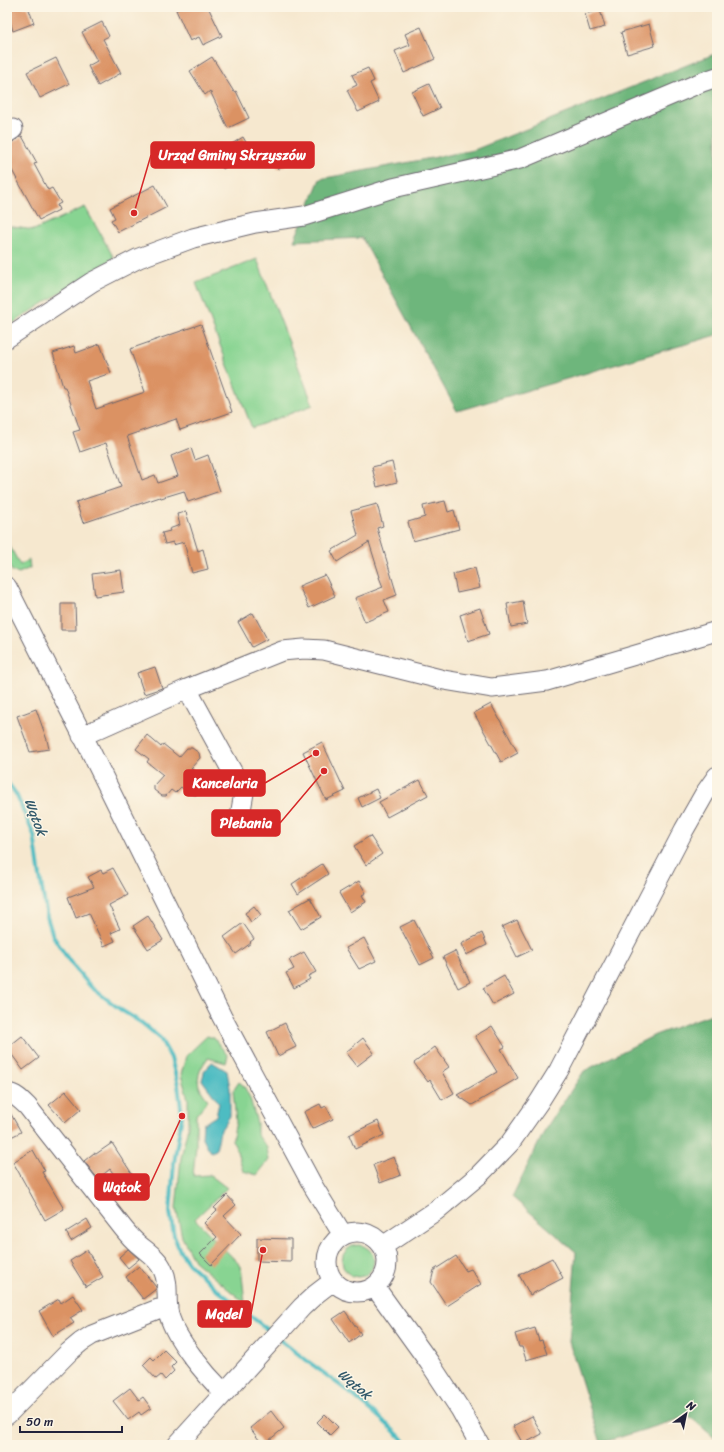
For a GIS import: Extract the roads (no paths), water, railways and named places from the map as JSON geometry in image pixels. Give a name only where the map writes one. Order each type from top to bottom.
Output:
[{"type":"street","points":[[7,338],[92,282],[139,258],[193,238],[254,223],[304,216],[392,188],[520,159],[717,77]]},
{"type":"street","points":[[7,587],[222,1017],[298,1160],[343,1235]]},
{"type":"street","points":[[82,736],[187,689],[282,651],[304,649],[324,650],[444,680],[492,688],[547,681],[717,631]]},
{"type":"street","points":[[187,689],[244,793],[241,810]]},
{"type":"street","points":[[383,1246],[437,1210],[479,1174],[510,1143],[539,1102],[559,1070],[684,830],[705,793],[717,776]]},
{"type":"street","points":[[9,1089],[28,1107],[122,1228],[136,1243],[157,1261],[167,1279],[168,1307],[170,1317],[184,1343],[211,1380],[224,1394]]},
{"type":"street","points":[[357,1232],[368,1234],[377,1239],[383,1246],[387,1255],[388,1264],[383,1280],[375,1287],[368,1291],[358,1293],[347,1291],[333,1282],[326,1261],[328,1252],[333,1244],[343,1235],[357,1232]]},
{"type":"street","points":[[177,1445],[290,1320],[316,1294],[333,1282]]},
{"type":"street","points":[[375,1287],[429,1362],[460,1409],[480,1445]]},
{"type":"street","points":[[7,1415],[69,1352],[92,1335],[158,1309],[168,1307]]},
{"type":"water","points":[[212,1062],[227,1071],[230,1088],[230,1116],[220,1131],[216,1150],[211,1152],[202,1138],[203,1124],[216,1116],[219,1103],[202,1080],[205,1069]]},
{"type":"waterway","name":"Wątok","points":[[7,782],[16,794],[34,835],[47,917],[53,936],[70,962],[91,987],[121,1010],[142,1023],[160,1038],[171,1058],[178,1085],[182,1116],[174,1163],[170,1212],[174,1236],[180,1251],[189,1264],[220,1292],[272,1333]]},
{"type":"waterway","name":"Wątok","points":[[280,1340],[378,1416],[408,1445]]},
{"type":"place","name":"Urząd Gminy Skrzyszów","points":[[134,213]]},
{"type":"place","name":"Kancelaria","points":[[316,753]]},
{"type":"place","name":"Plebania","points":[[324,771]]},
{"type":"place","name":"Wątok","points":[[182,1116]]},
{"type":"place","name":"Mądel","points":[[263,1250]]}]
